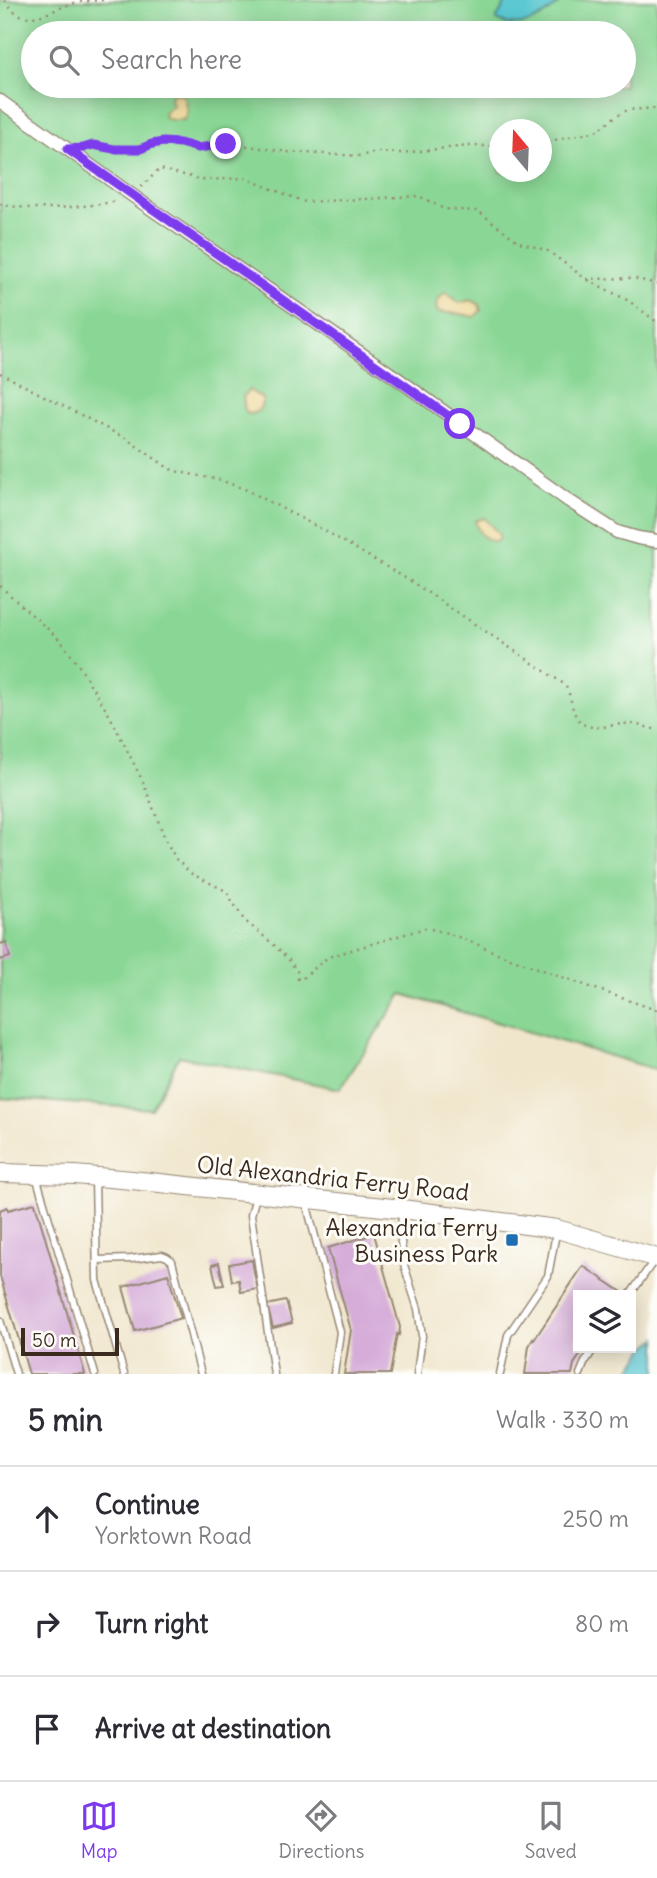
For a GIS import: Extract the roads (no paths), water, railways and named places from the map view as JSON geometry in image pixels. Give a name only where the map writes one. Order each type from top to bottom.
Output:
[{"type":"main road","name":"Old Alexandria Ferry Road","points":[[0,1173],[95,1177],[305,1198],[557,1229],[657,1258]]},
{"type":"street","points":[[0,101],[569,501],[617,532],[657,541]]},
{"type":"lane","points":[[35,1174],[95,1374]]},
{"type":"lane","points":[[95,1177],[97,1280],[124,1374]]},
{"type":"lane","points":[[256,1194],[251,1215],[274,1374]]},
{"type":"lane","points":[[305,1198],[340,1332],[334,1374]]},
{"type":"lane","points":[[402,1209],[401,1242],[404,1265],[418,1308],[422,1336],[417,1374]]},
{"type":"lane","points":[[500,1374],[508,1335],[548,1276],[557,1229]]},
{"type":"lane","points":[[97,1260],[162,1255],[172,1261],[201,1374]]},
{"type":"lane","points":[[634,1290],[657,1258]]},
{"type":"lane","points":[[0,1320],[16,1374]]},
{"type":"lane","points":[[580,1374],[591,1353]]},
{"type":"water","points":[[507,0],[563,0],[534,21],[496,20]]},
{"type":"water","points":[[657,1338],[657,1374],[628,1374],[645,1348]]},
{"type":"place","name":"Alexandria Ferry Business Park","points":[[512,1240]]}]
